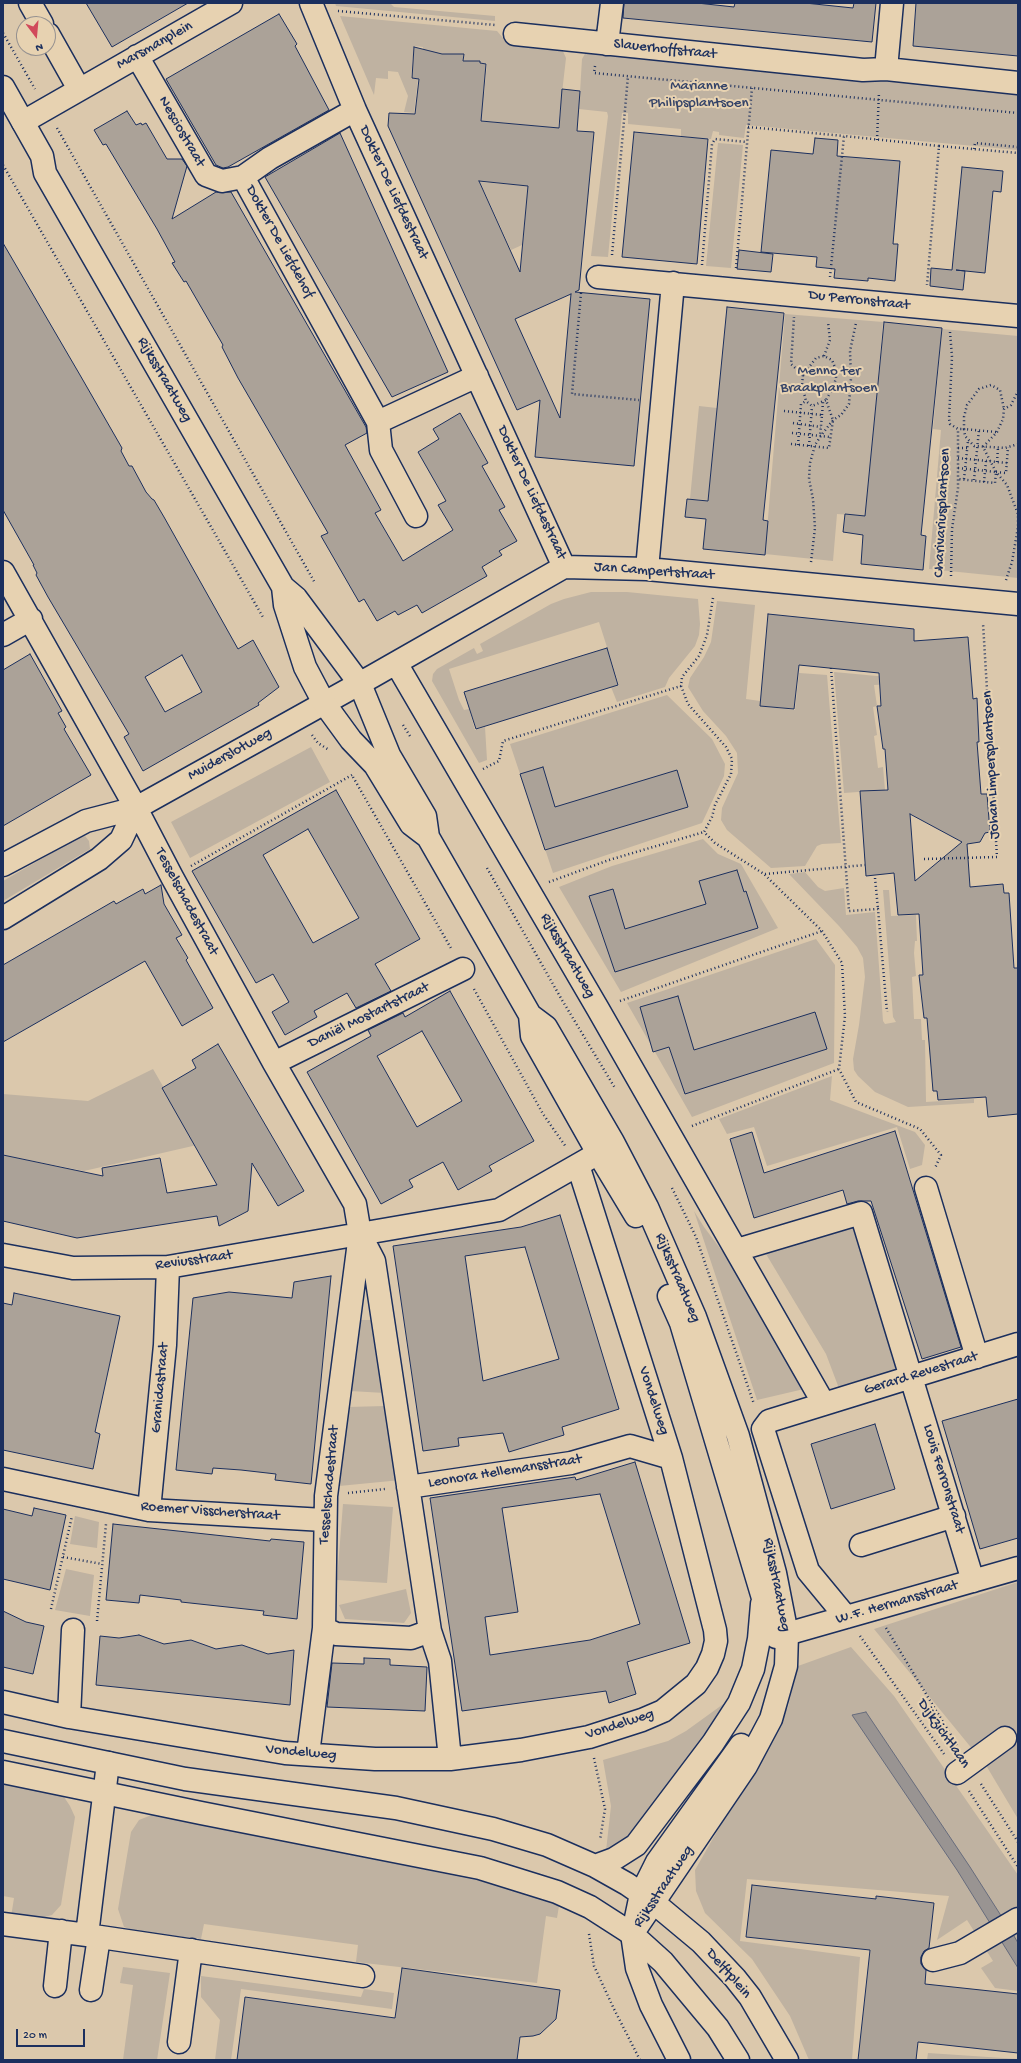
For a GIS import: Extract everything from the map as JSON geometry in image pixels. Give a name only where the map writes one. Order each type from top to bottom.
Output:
[{"type":"street","points":[[30,3],[37,16]]},
{"type":"street","name":"Marsmanplein","points":[[13,118],[79,89],[231,3]]},
{"type":"street","points":[[602,44],[612,3]]},
{"type":"street","points":[[886,69],[892,3]]},
{"type":"street","name":"Dokter De Liefdestraat","points":[[312,6],[355,110],[564,567]]},
{"type":"street","name":"Slauerhoffstraat","points":[[515,34],[863,70],[886,69],[1018,83]]},
{"type":"street","points":[[56,48],[79,89]]},
{"type":"street","name":"Nesciostraat","points":[[137,56],[206,175],[222,181],[243,177]]},
{"type":"street","name":"Rijksstraatweg","points":[[3,87],[13,118],[31,163],[45,173],[283,587],[296,598],[360,684],[390,755],[425,816],[428,837],[530,1015],[546,1027],[605,1147],[681,1323],[763,1598],[772,1613],[781,1636]]},
{"type":"street","name":"Dokter De Liefdehof","points":[[355,110],[270,158],[243,177],[378,422]]},
{"type":"street","name":"Du Perronstraat","points":[[604,277],[734,288],[1018,316]]},
{"type":"street","points":[[646,569],[673,283]]},
{"type":"street","points":[[416,516],[381,450],[378,422],[477,376]]},
{"type":"street","points":[[324,703],[396,664],[564,567]]},
{"type":"street","name":"Jan Campertstraat","points":[[564,567],[646,569],[1018,604]]},
{"type":"street","name":"Tesselschadestraat","points":[[3,572],[31,619],[136,808],[274,1063],[355,1204],[360,1234],[326,1496],[324,1520],[324,1628],[308,1754]]},
{"type":"street","name":"Rijksstraatweg","points":[[283,587],[285,605],[305,667],[324,703],[351,740],[374,765],[411,824],[428,837]]},
{"type":"street","points":[[3,635],[31,619]]},
{"type":"street","name":"Rijksstraatweg","points":[[396,664],[598,1009],[824,1404],[770,1421],[763,1428],[808,1570],[846,1617]]},
{"type":"street","name":"Muiderslotweg","points":[[3,865],[86,821],[136,808],[324,703]]},
{"type":"street","points":[[3,918],[98,859],[122,840],[136,808]]},
{"type":"street","name":"Daniël Mostartstraat","points":[[274,1063],[463,969]]},
{"type":"street","points":[[578,1165],[605,1147]]},
{"type":"street","name":"Rijksstraatweg","points":[[605,1147],[647,1207],[695,1317],[735,1429],[762,1521],[786,1666],[772,1719],[746,1766],[647,1898],[632,1934]]},
{"type":"street","name":"Reviusstraat","points":[[3,1256],[73,1268],[168,1267],[499,1210],[578,1165]]},
{"type":"street","name":"Vondelweg","points":[[3,1702],[70,1717],[285,1753],[375,1759],[450,1759],[521,1750],[604,1732],[642,1720],[663,1710],[696,1684],[707,1668],[713,1654],[716,1641],[715,1630],[671,1458],[578,1165]]},
{"type":"street","points":[[926,1188],[977,1357]]},
{"type":"street","points":[[737,1250],[861,1213],[912,1378]]},
{"type":"street","name":"Tesselschadestraat","points":[[360,1234],[374,1261],[430,1631],[440,1661],[450,1759]]},
{"type":"street","name":"Granidastraat","points":[[149,1510],[165,1345],[168,1267]]},
{"type":"street","name":"Gerard Revestraat","points":[[824,1404],[1018,1344]]},
{"type":"street","name":"Louis Ferronstraat","points":[[912,1378],[973,1581]]},
{"type":"street","name":"Leonora Hellemansstraat","points":[[408,1487],[571,1463],[630,1446],[671,1458]]},
{"type":"street","name":"Roemer Visscherstraat","points":[[3,1479],[149,1510],[324,1520]]},
{"type":"street","points":[[861,1545],[954,1516]]},
{"type":"street","name":"W.F. Hermansstraat","points":[[781,1636],[1018,1568]]},
{"type":"street","name":"Rijksstraatweg","points":[[595,1866],[614,1859],[636,1845],[713,1743],[739,1703],[753,1669],[759,1639],[763,1598]]},
{"type":"street","points":[[324,1628],[336,1634],[411,1638],[430,1631]]},
{"type":"street","points":[[70,1717],[73,1630]]},
{"type":"street","points":[[963,1769],[1005,1738]]},
{"type":"street","points":[[3,1741],[185,1779],[396,1808],[493,1829],[540,1843],[595,1866],[647,1898]]},
{"type":"street","points":[[91,1990],[93,1936],[104,1793],[108,1764]]},
{"type":"street","points":[[3,1772],[480,1868],[557,1892],[590,1907],[632,1934],[663,1962],[699,2003],[718,2028],[738,2060]]},
{"type":"street","name":"Delftplein","points":[[647,1898],[701,1942],[735,1978],[762,2017],[787,2060]]},
{"type":"street","points":[[933,1960],[960,1953],[1014,1922]]},
{"type":"street","points":[[3,1924],[62,1931],[363,1976]]},
{"type":"street","points":[[55,1986],[62,1931]]},
{"type":"street","points":[[632,1934],[637,1968],[651,2005],[679,2060]]},
{"type":"street","points":[[179,2042],[191,1950]]},
{"type":"path","points":[[312,6],[495,25],[515,34]]},
{"type":"path","points":[[602,44],[594,73],[1018,113]]},
{"type":"path","points":[[877,140],[880,74],[886,69]]},
{"type":"path","points":[[628,76],[604,277],[592,290],[581,289],[572,394],[662,402]]},
{"type":"path","points":[[734,288],[752,88]]},
{"type":"path","points":[[748,127],[1018,153]]},
{"type":"path","points":[[824,356],[830,340],[828,329],[829,297],[844,136]]},
{"type":"path","points":[[700,285],[712,144],[715,139],[747,142]]},
{"type":"path","points":[[974,149],[975,143],[1018,147]]},
{"type":"path","points":[[925,308],[939,146]]},
{"type":"path","points":[[3,164],[266,622]]},
{"type":"path","points":[[795,294],[793,349],[790,361],[791,364],[803,375]]},
{"type":"path","points":[[809,584],[815,528],[813,499],[809,479],[810,463],[815,446],[820,436],[833,420],[841,415],[848,404],[851,378],[850,351],[860,301]]},
{"type":"path","name":"Charivariusplantsoen","points":[[951,310],[952,357],[950,424],[958,429],[996,432]]},
{"type":"path","points":[[812,406],[806,401],[802,384],[803,375],[811,362],[816,358],[824,356],[832,360],[836,370],[833,388],[824,401],[820,436]]},
{"type":"path","name":"Charivariusplantsoen","points":[[1004,408],[1000,390],[991,385],[985,385],[972,395],[967,405],[964,417],[964,429],[968,440],[974,446],[983,448],[1008,447],[1018,444]]},
{"type":"path","points":[[1005,582],[1012,562],[1018,527],[1018,514],[1007,485],[996,472],[983,448],[996,432],[1003,419],[1004,408],[1013,401],[1018,391]]},
{"type":"path","points":[[798,445],[801,404],[806,401]]},
{"type":"path","points":[[791,444],[829,448],[833,420],[824,401]]},
{"type":"path","points":[[812,406],[824,401]]},
{"type":"path","points":[[808,446],[812,406]]},
{"type":"path","points":[[784,411],[822,415]]},
{"type":"path","points":[[793,423],[821,427]]},
{"type":"path","name":"Charivariusplantsoen","points":[[948,597],[952,572],[952,529],[958,479],[958,429]]},
{"type":"path","points":[[974,480],[979,430]]},
{"type":"path","points":[[792,434],[830,437]]},
{"type":"path","points":[[964,480],[968,440]]},
{"type":"path","points":[[958,468],[1006,473],[1008,447]]},
{"type":"path","points":[[958,448],[967,448]]},
{"type":"path","points":[[997,462],[998,448]]},
{"type":"path","points":[[958,458],[1007,463]]},
{"type":"path","points":[[984,482],[986,461]]},
{"type":"path","points":[[958,479],[995,483],[996,472]]},
{"type":"path","points":[[528,890],[609,860],[704,832],[712,817],[715,805],[731,774],[732,759],[726,747],[688,704],[681,686],[682,677],[699,656],[707,635],[712,610],[715,575]]},
{"type":"path","name":"Johan Limpersplantsoen","points":[[924,860],[997,857],[982,600]]},
{"type":"path","points":[[831,668],[849,911],[878,909]]},
{"type":"path","points":[[464,778],[499,761],[503,741],[681,686]]},
{"type":"path","points":[[298,717],[318,743],[331,752]]},
{"type":"path","points":[[348,768],[463,969],[543,1114],[578,1165]]},
{"type":"path","points":[[172,877],[352,775]]},
{"type":"path","points":[[704,832],[714,844],[764,874],[822,931],[842,963],[845,1016],[839,1069],[856,1102],[920,1129],[941,1155],[926,1188]]},
{"type":"path","points":[[764,874],[865,865]]},
{"type":"path","points":[[875,878],[887,1012]]},
{"type":"path","points":[[598,1009],[822,931]]},
{"type":"path","points":[[670,1134],[839,1069]]},
{"type":"path","points":[[326,1496],[408,1487]]},
{"type":"path","points":[[51,1609],[76,1495]]},
{"type":"path","points":[[97,1621],[108,1501]]},
{"type":"path","points":[[62,1557],[102,1564]]},
{"type":"path","points":[[874,1609],[963,1769],[1018,1842]]},
{"type":"path","name":"Dijkzichtlaan","points":[[846,1617],[963,1769],[1018,1866]]},
{"type":"green space","points":[[335,3],[390,3],[394,7],[495,16],[495,21],[336,6]]},
{"type":"green space","points":[[340,16],[497,31],[503,38],[511,42],[562,49],[566,58],[558,128],[475,120],[477,94],[484,94],[487,64],[480,63],[480,61],[464,61],[464,54],[439,54],[423,49],[423,47],[414,46],[411,78],[418,79],[414,113],[404,112],[408,96],[398,72],[388,71],[388,79],[376,78],[374,95]]},
{"type":"green space","name":"Marianne Philipsplantsoen","points":[[586,52],[1018,92],[1018,150],[746,125],[744,138],[719,135],[719,132],[713,131],[711,139],[708,139],[681,136],[681,129],[628,124],[628,113],[622,113],[608,257],[591,256],[608,116],[607,112],[579,109],[582,59]]},
{"type":"green space","points":[[718,143],[743,145],[731,268],[706,266]]},
{"type":"green space","points":[[480,182],[528,186],[522,245],[511,250]]},
{"type":"green space","name":"Menno ter Braakplantsoen","points":[[785,314],[883,322],[866,516],[837,514],[833,561],[765,554]]},
{"type":"green space","points":[[942,329],[1018,336],[1018,578],[929,569],[941,430],[933,429]]},
{"type":"green space","points":[[699,406],[717,408],[708,500],[690,499]]},
{"type":"green space","points":[[591,592],[627,592],[698,599],[700,624],[699,635],[695,646],[669,678],[665,687],[617,702],[611,687],[619,685],[599,622],[449,669],[459,700],[464,710],[469,709],[475,730],[485,727],[487,760],[479,763],[432,681],[433,674],[437,669],[474,648],[477,654],[483,651],[480,644],[551,604]]},
{"type":"green space","points":[[717,601],[755,605],[746,699],[760,701],[760,706],[795,710],[799,673],[827,675],[841,843],[822,844],[817,846],[805,866],[771,868],[727,830],[721,820],[722,808],[738,773],[737,753],[726,736],[703,711],[688,687],[690,678],[704,657],[711,642]]},
{"type":"green space","points":[[834,672],[909,679],[909,683],[874,685],[877,706],[873,707],[877,735],[874,736],[878,768],[883,767],[885,790],[844,793]]},
{"type":"green space","points":[[667,695],[712,739],[725,764],[724,776],[702,823],[553,873],[510,744]]},
{"type":"green space","points":[[311,747],[330,782],[190,858],[171,822]]},
{"type":"green space","points":[[85,836],[89,841],[90,849],[3,901],[3,881],[78,838]]},
{"type":"green space","points":[[703,839],[718,854],[741,864],[778,928],[621,992],[559,887],[612,866]]},
{"type":"green space","points":[[805,872],[818,887],[825,891],[844,888],[846,915],[875,912],[883,1021],[885,1024],[896,1022],[893,1017],[883,890],[889,890],[891,916],[916,915],[917,941],[915,941],[914,953],[916,976],[912,977],[914,1019],[921,1019],[922,1040],[925,1040],[926,1102],[974,1099],[974,1103],[908,1107],[875,1092],[858,1076],[854,1070],[853,1059],[865,977],[863,958],[857,947],[839,926],[789,874]]},
{"type":"green space","points":[[816,939],[835,965],[834,1063],[692,1117],[627,1003]]},
{"type":"green space","points":[[153,1069],[197,1145],[84,1171],[3,1155],[3,1094],[88,1101]]},
{"type":"green space","points":[[832,1076],[830,1100],[915,1132],[925,1145],[922,1165],[910,1169],[897,1127],[767,1166],[754,1127],[727,1134],[719,1119]]},
{"type":"green space","points":[[694,1211],[704,1227],[740,1275],[804,1389],[757,1400]]},
{"type":"green space","points":[[856,1222],[899,1373],[840,1391],[826,1354],[763,1249]]},
{"type":"green space","points":[[361,1320],[373,1320],[385,1393],[350,1391]]},
{"type":"green space","points":[[385,1406],[401,1480],[339,1486],[348,1407]]},
{"type":"green space","points":[[343,1504],[393,1507],[387,1583],[337,1580]]},
{"type":"green space","points":[[75,1516],[99,1522],[97,1548],[70,1544]]},
{"type":"green space","points":[[66,1569],[94,1575],[90,1616],[55,1610]]},
{"type":"green space","points":[[1018,1582],[1018,1819],[987,1767],[874,1629]]},
{"type":"green space","points":[[406,1589],[411,1613],[404,1623],[345,1619],[339,1605]]},
{"type":"green space","points":[[851,1647],[894,1696],[1018,1875],[1018,1991],[995,1988],[981,1968],[993,1961],[967,1920],[937,1940],[949,1896],[747,1879],[740,1941],[860,1957],[852,2060],[809,2060],[790,2016],[752,1959],[705,1913],[696,1891],[695,1870],[788,1707],[798,1666]]},
{"type":"green space","points":[[733,1697],[630,1838],[606,1851],[611,1806],[603,1760],[668,1741],[686,1731]]},
{"type":"green space","points":[[3,1778],[62,1794],[75,1817],[61,1905],[52,1915],[38,1919],[11,1917],[14,1898],[3,1896]]},
{"type":"green space","points":[[154,1814],[519,1889],[559,1906],[557,1918],[546,1916],[537,1983],[356,1962],[358,1945],[204,1924],[201,1939],[139,1932],[124,1927],[118,1909],[131,1832],[139,1820]]},
{"type":"green space","points":[[123,1967],[170,1973],[157,2060],[123,2060],[133,1985],[120,1983]]},
{"type":"green space","points":[[201,1976],[361,1997],[364,1989],[394,1993],[392,2009],[241,1989],[231,2060],[215,2060],[220,2020],[201,1997]]},
{"type":"green space","points":[[928,2053],[1018,2059],[1018,2060],[927,2060]]},
{"type":"shaded area","points":[[866,1712],[970,1867],[1014,1936],[1018,1943],[1018,1968],[957,1870],[852,1715]]},
{"type":"building","points":[[86,3],[188,3],[112,47]]},
{"type":"building","points":[[624,3],[697,3],[734,7],[735,3],[805,3],[853,8],[854,3],[876,3],[872,42],[623,18]]},
{"type":"building","points":[[916,3],[1018,3],[1018,56],[913,46]]},
{"type":"building","points":[[279,14],[297,44],[295,46],[329,110],[228,167],[223,168],[216,165],[166,79]]},
{"type":"building","points":[[414,47],[442,54],[464,54],[463,61],[480,61],[480,63],[486,64],[481,121],[559,128],[562,89],[580,91],[577,131],[594,132],[579,290],[575,292],[650,299],[634,466],[535,457],[540,400],[517,410],[388,126],[389,113],[415,114],[419,79],[412,78]],"holes":[[[479,181],[528,186],[520,272]],[[571,294],[567,338],[560,418],[515,319]]]},
{"type":"building","points":[[127,111],[136,125],[146,123],[167,159],[182,159],[187,166],[172,219],[216,192],[231,192],[366,427],[367,433],[345,445],[381,510],[375,513],[403,561],[453,530],[438,505],[446,501],[418,452],[439,439],[433,429],[460,413],[488,463],[482,466],[505,507],[499,510],[517,541],[499,551],[502,555],[482,567],[487,576],[422,613],[417,605],[398,615],[395,611],[377,621],[364,599],[359,602],[321,536],[328,533],[238,378],[222,347],[223,345],[186,281],[184,282],[172,263],[175,262],[157,229],[106,144],[103,145],[94,130]]},
{"type":"building","points":[[634,132],[708,139],[697,264],[622,257]]},
{"type":"building","points":[[340,133],[448,372],[392,397],[265,177]]},
{"type":"building","points":[[815,138],[838,140],[837,156],[900,161],[893,244],[898,244],[895,281],[868,278],[868,281],[834,278],[835,269],[816,267],[817,257],[761,252],[771,150],[813,154]]},
{"type":"building","points":[[962,167],[1003,171],[1001,192],[993,191],[985,273],[956,270],[965,271],[963,290],[930,286],[931,268],[952,270]]},
{"type":"building","points":[[3,243],[122,448],[121,451],[129,466],[132,466],[146,492],[154,500],[238,649],[253,640],[279,687],[258,703],[259,705],[143,771],[124,737],[129,734],[48,597],[36,575],[37,573],[34,565],[3,510]],"holes":[[[182,655],[202,692],[165,712],[145,677]]]},
{"type":"building","points":[[739,250],[773,254],[771,272],[737,269]]},
{"type":"building","points":[[727,307],[784,313],[763,520],[768,521],[765,555],[703,549],[706,519],[685,517],[687,499],[708,501]]},
{"type":"building","points":[[884,322],[942,328],[921,535],[926,536],[923,570],[861,564],[863,535],[843,532],[845,514],[865,516]]},
{"type":"building","points":[[768,614],[914,629],[914,641],[968,637],[973,699],[977,698],[979,742],[977,742],[981,794],[987,794],[990,832],[985,833],[980,842],[967,844],[970,887],[1003,884],[1004,893],[1009,893],[1014,968],[1018,968],[1018,1114],[988,1117],[986,1097],[938,1100],[937,1091],[933,1091],[927,1018],[924,1018],[919,975],[923,975],[919,914],[898,915],[894,873],[866,876],[860,791],[888,790],[885,749],[883,749],[877,706],[881,706],[879,673],[799,665],[794,709],[760,706]],"holes":[[[910,814],[962,842],[915,881]]]},
{"type":"building","points":[[607,648],[618,685],[476,729],[464,692]]},
{"type":"building","points":[[30,654],[62,711],[58,713],[66,727],[64,729],[91,775],[3,826],[3,670]]},
{"type":"building","points":[[543,767],[555,807],[677,770],[688,807],[545,850],[520,774]]},
{"type":"building","points":[[336,790],[420,939],[375,964],[391,991],[356,1008],[347,993],[314,1011],[317,1017],[285,1035],[272,1012],[289,1002],[273,974],[256,983],[192,871]],"holes":[[[308,829],[359,918],[313,943],[263,855]]]},
{"type":"building","points":[[737,870],[744,892],[746,891],[758,928],[615,972],[589,896],[613,889],[625,929],[706,904],[699,881]]},
{"type":"building","points":[[161,885],[164,904],[182,935],[176,938],[188,958],[186,960],[213,1008],[182,1026],[145,961],[3,1042],[3,965],[114,901],[116,904],[143,889],[145,894]]},
{"type":"building","points":[[450,991],[534,1141],[489,1166],[492,1171],[458,1190],[443,1162],[409,1180],[413,1187],[381,1204],[307,1072],[371,1036],[368,1030],[403,1013],[405,1017]],"holes":[[[422,1031],[462,1101],[417,1127],[377,1056]]]},
{"type":"building","points":[[678,996],[694,1050],[815,1012],[827,1049],[685,1094],[669,1047],[653,1052],[640,1007]]},
{"type":"building","points":[[218,1044],[304,1191],[278,1206],[252,1163],[248,1211],[219,1226],[217,1216],[77,1238],[3,1221],[3,1155],[103,1176],[102,1168],[160,1158],[167,1193],[217,1185],[162,1088],[196,1068],[192,1060]]},
{"type":"building","points":[[895,1131],[961,1347],[922,1359],[871,1201],[858,1201],[847,1204],[843,1190],[754,1218],[730,1139],[752,1132],[764,1173]]},
{"type":"building","points":[[560,1215],[619,1409],[562,1427],[564,1435],[509,1452],[503,1433],[458,1438],[459,1446],[423,1451],[393,1246],[521,1227]],"holes":[[[525,1247],[559,1359],[483,1381],[465,1256]]]},
{"type":"building","points":[[331,1276],[311,1484],[275,1480],[276,1474],[241,1470],[213,1468],[212,1474],[176,1470],[193,1298],[229,1292],[292,1298],[294,1282]]},
{"type":"building","points":[[14,1293],[120,1316],[95,1432],[100,1434],[93,1469],[3,1450],[3,1303],[12,1305]]},
{"type":"building","points":[[1018,1399],[1018,1538],[980,1549],[942,1421]]},
{"type":"building","points":[[875,1424],[895,1489],[831,1509],[811,1444]]},
{"type":"building","points":[[635,1462],[690,1643],[627,1662],[636,1694],[609,1703],[606,1691],[462,1711],[430,1498],[575,1477],[576,1480]],"holes":[[[600,1494],[640,1624],[590,1640],[490,1655],[485,1617],[518,1612],[502,1508]]]},
{"type":"building","points":[[34,1508],[66,1515],[50,1590],[3,1579],[3,1509],[32,1516]]},
{"type":"building","points":[[113,1524],[270,1541],[271,1539],[304,1542],[297,1619],[263,1615],[264,1611],[181,1602],[181,1600],[140,1595],[139,1603],[106,1600]]},
{"type":"building","points":[[3,1611],[26,1622],[44,1626],[33,1674],[3,1667]]},
{"type":"building","points":[[139,1635],[164,1644],[191,1640],[216,1649],[242,1645],[268,1654],[294,1650],[290,1705],[96,1685],[100,1636],[119,1638]]},
{"type":"building","points":[[364,1658],[390,1659],[390,1665],[427,1667],[425,1711],[327,1707],[332,1663],[364,1664]]},
{"type":"building","points":[[752,1885],[876,1899],[876,1896],[934,1903],[929,1948],[924,1951],[921,1957],[921,1964],[926,1970],[925,1984],[1018,1994],[1018,2053],[918,2042],[916,2060],[858,2060],[870,1950],[746,1937]]},
{"type":"building","points":[[402,1968],[560,1990],[556,2019],[540,2034],[520,2037],[517,2060],[237,2060],[245,1997],[395,2018]]}]
